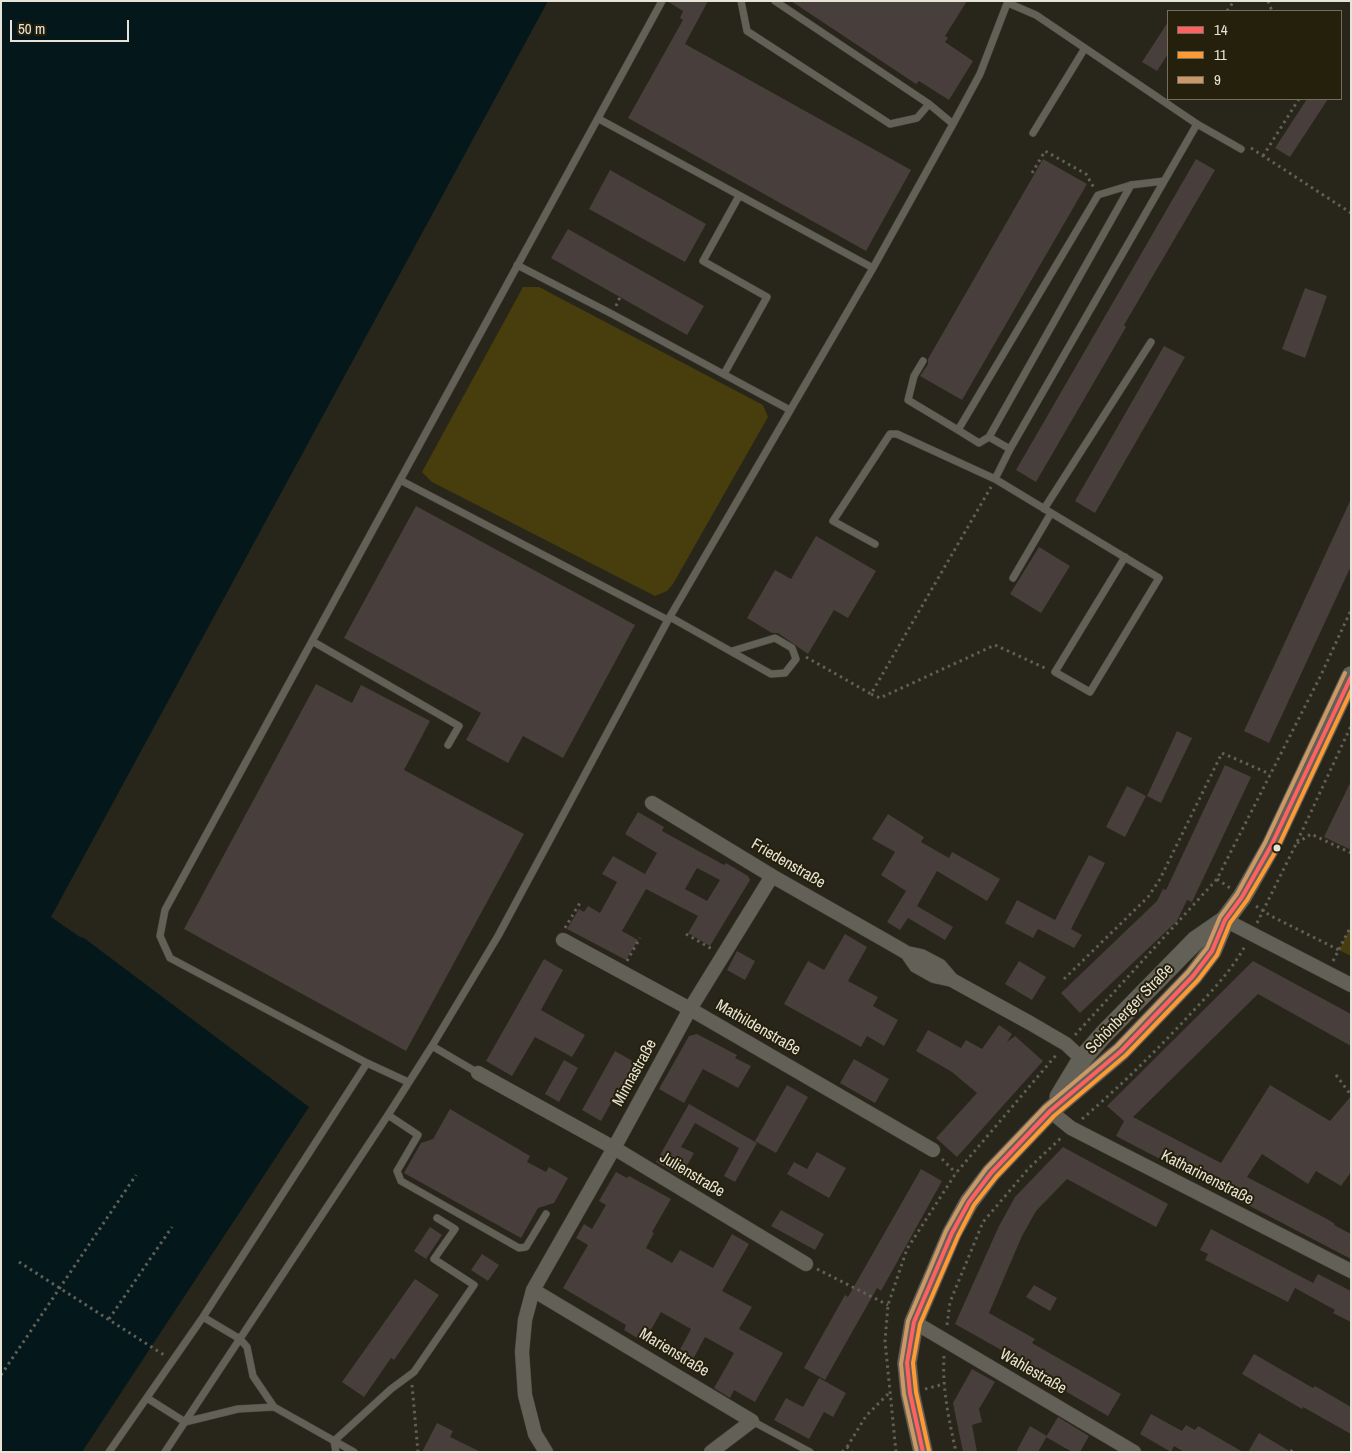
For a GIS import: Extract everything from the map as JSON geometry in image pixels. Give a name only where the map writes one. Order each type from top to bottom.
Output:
[{"type":"main road","name":"Schönberger Straße","points":[[914,1322],[952,1233],[969,1202],[991,1173],[1050,1111],[1121,1051],[1193,976],[1212,952],[1225,920],[1242,896],[1271,846],[1351,676]]},
{"type":"main road","name":"Schönberger Straße","points":[[1050,1111],[1082,1059],[1196,940],[1225,920]]},
{"type":"main road","points":[[914,1322],[907,1363],[912,1402],[923,1452]]},
{"type":"main road","points":[[914,1322],[913,1362],[932,1452]]},
{"type":"street","name":"Friedenstraße","points":[[652,803],[772,876],[907,953],[921,956],[940,966],[952,980],[1066,1044],[1082,1059]]},
{"type":"street","name":"Minnastraße","points":[[546,1452],[535,1434],[525,1395],[522,1352],[525,1320],[533,1290],[690,1009],[772,876]]},
{"type":"street","points":[[1225,920],[1351,985]]},
{"type":"street","name":"Mathildenstraße","points":[[563,940],[690,1009],[933,1150]]},
{"type":"street","name":"Julienstraße","points":[[478,1073],[614,1148],[806,1264]]},
{"type":"street","name":"Katharinenstraße","points":[[1050,1111],[1071,1128],[1351,1271]]},
{"type":"street","name":"Marienstraße","points":[[533,1290],[752,1421]]},
{"type":"street","name":"Wahlestraße","points":[[914,1322],[1134,1452]]},
{"type":"street","points":[[711,1452],[752,1421]]},
{"type":"lane","points":[[408,1082],[367,1063],[170,958],[160,936],[165,910],[662,1]]},
{"type":"lane","points":[[741,1],[747,31],[890,124],[917,118],[929,104]]},
{"type":"lane","points":[[775,1],[929,104],[953,124]]},
{"type":"lane","points":[[165,1452],[388,1115],[498,936],[669,618],[873,268],[953,124],[980,74],[1008,2],[1036,15],[1197,124],[1241,149]]},
{"type":"lane","points":[[1033,133],[1085,48]]},
{"type":"lane","points":[[599,119],[873,268]]},
{"type":"lane","points":[[995,479],[1010,449],[1197,124]]},
{"type":"lane","points":[[958,430],[1098,195],[1130,185],[1164,181]]},
{"type":"lane","points":[[923,361],[914,376],[908,400],[979,443],[989,437],[1130,185]]},
{"type":"lane","points":[[724,374],[767,297],[703,261],[739,196]]},
{"type":"lane","points":[[518,265],[790,410]]},
{"type":"lane","points":[[1044,509],[1151,342]]},
{"type":"lane","points":[[875,544],[833,522],[890,434],[897,434],[995,479],[1126,557],[1159,578],[1090,692],[1055,672],[1126,557]]},
{"type":"lane","points":[[989,437],[1010,449]]},
{"type":"lane","points":[[400,480],[669,618],[771,674],[785,673],[796,659],[792,648],[775,638],[732,652]]},
{"type":"lane","points":[[1013,578],[1051,513]]},
{"type":"lane","points":[[312,641],[459,726],[448,745]]},
{"type":"lane","points":[[432,1046],[478,1073]]},
{"type":"lane","points":[[108,1452],[203,1317],[367,1063]]},
{"type":"lane","points":[[388,1115],[418,1135],[397,1171],[401,1181],[519,1248],[526,1246],[546,1214]]},
{"type":"lane","points":[[334,1441],[391,1388],[414,1372],[474,1285],[434,1259],[455,1229],[437,1218]]},
{"type":"lane","points":[[203,1317],[240,1339],[247,1347],[253,1376],[274,1407],[354,1452]]},
{"type":"lane","points":[[147,1398],[185,1422],[238,1409],[274,1407]]},
{"type":"lane","points":[[752,1421],[810,1452]]},
{"type":"lane","points":[[334,1441],[336,1452]]},
{"type":"path","points":[[1262,156],[1298,100]]},
{"type":"path","points":[[1241,149],[1251,148],[1350,214]]},
{"type":"path","points":[[1032,173],[1045,151],[1086,174],[1098,195]]},
{"type":"path","points":[[871,694],[995,479]]},
{"type":"path","points":[[796,659],[806,657],[880,698],[995,645],[1055,672]]},
{"type":"path","points":[[956,1452],[946,1407],[943,1368],[945,1341],[950,1302],[983,1222],[1029,1168],[1138,1068],[1201,1003],[1236,962],[1252,935],[1262,910],[1296,844],[1351,726]]},
{"type":"path","points":[[1064,979],[1151,892],[1160,879],[1222,753],[1270,774]]},
{"type":"path","points":[[1311,834],[1351,853]]},
{"type":"path","points":[[1217,879],[1262,910],[1339,950]]},
{"type":"path","points":[[563,940],[564,928],[581,900]]},
{"type":"path","points":[[1327,973],[1351,926]]},
{"type":"path","points":[[686,934],[723,955]]},
{"type":"path","points":[[621,972],[640,938]]},
{"type":"path","points":[[1336,1076],[1351,1095]]},
{"type":"path","points":[[1,1375],[136,1175]]},
{"type":"path","points":[[109,1319],[172,1227]]},
{"type":"path","points":[[19,1262],[174,1360]]},
{"type":"path","points":[[806,1264],[888,1305]]},
{"type":"path","points":[[414,1372],[412,1382],[418,1452]]},
{"type":"path","points":[[842,1452],[866,1416],[890,1392]]},
{"type":"path","points":[[847,1447],[852,1452]]},
{"type":"shaded area","points":[[1,1],[548,1],[51,917],[84,938],[309,1107],[82,1452],[1,1452]]},
{"type":"shaded area","points":[[523,287],[539,287],[763,405],[768,417],[673,584],[667,591],[655,596],[432,482],[422,472]]},
{"type":"shaded area","points":[[1351,926],[1351,956],[1339,950]]},
{"type":"building","points":[[667,1],[708,1],[685,44],[911,170],[866,251],[628,118],[683,20],[680,18],[683,11]]},
{"type":"building","points":[[791,1],[967,1],[945,36],[948,38],[945,42],[973,61],[949,100],[919,81],[916,84]]},
{"type":"building","points":[[1167,24],[1167,56],[1157,71],[1142,62]]},
{"type":"building","points":[[1306,100],[1327,100],[1290,157],[1275,148]]},
{"type":"building","points":[[1043,159],[1087,184],[962,400],[920,376]]},
{"type":"building","points":[[1196,159],[1215,170],[1124,325],[1126,327],[1036,482],[1016,470]]},
{"type":"building","points":[[610,170],[706,224],[685,262],[589,209]]},
{"type":"building","points":[[568,229],[704,306],[687,335],[551,258]]},
{"type":"building","points":[[1305,288],[1327,296],[1305,358],[1282,349]]},
{"type":"building","points":[[1164,346],[1185,357],[1095,513],[1075,501]]},
{"type":"building","points":[[1351,499],[1351,566],[1269,743],[1244,731]]},
{"type":"building","points":[[416,506],[635,625],[563,758],[523,736],[508,763],[466,740],[481,713],[344,638]]},
{"type":"building","points":[[816,536],[876,571],[848,618],[834,610],[808,654],[778,633],[772,633],[747,618],[775,570],[791,579]]},
{"type":"building","points":[[1039,547],[1070,566],[1041,613],[1010,594]]},
{"type":"building","points":[[316,684],[352,703],[361,685],[430,721],[404,770],[524,834],[406,1051],[184,929]]},
{"type":"building","points":[[1177,731],[1192,738],[1161,803],[1147,796]]},
{"type":"building","points":[[1225,765],[1251,777],[1192,902],[1187,900],[1177,921],[1080,1013],[1061,993],[1157,901],[1163,889],[1166,890]]},
{"type":"building","points":[[1351,781],[1351,850],[1324,837]]},
{"type":"building","points":[[1127,786],[1146,796],[1125,837],[1106,827]]},
{"type":"building","points":[[638,812],[664,827],[662,831],[748,876],[750,880],[710,946],[688,933],[698,916],[646,889],[622,931],[638,940],[626,960],[567,929],[579,909],[584,912],[588,906],[600,913],[617,882],[602,874],[613,856],[645,874],[657,853],[625,834]],"holes":[[[697,868],[720,880],[707,901],[685,889]]]},
{"type":"building","points":[[888,814],[924,837],[921,842],[949,858],[952,852],[1000,879],[987,901],[937,871],[917,906],[953,927],[945,940],[908,918],[900,930],[887,922],[906,891],[881,875],[895,852],[872,839]]},
{"type":"building","points":[[1089,855],[1105,863],[1071,929],[1082,935],[1074,948],[1038,929],[1033,938],[1005,923],[1017,900],[1055,920]]},
{"type":"building","points":[[845,934],[867,947],[848,981],[878,997],[873,1006],[898,1020],[884,1046],[867,1036],[861,1047],[784,1004],[808,961],[824,970]]},
{"type":"building","points":[[737,951],[755,961],[745,980],[727,970]]},
{"type":"building","points":[[544,959],[563,970],[541,1010],[585,1035],[572,1057],[535,1037],[512,1076],[486,1061]]},
{"type":"building","points":[[1019,961],[1046,977],[1032,1000],[1005,984]]},
{"type":"building","points":[[1253,961],[1351,1014],[1351,1046],[1258,994],[1133,1117],[1221,1163],[1270,1085],[1330,1121],[1351,1096],[1351,1172],[1341,1186],[1316,1171],[1308,1184],[1262,1154],[1247,1177],[1327,1219],[1351,1234],[1351,1259],[1116,1136],[1124,1121],[1107,1106]]},
{"type":"building","points":[[999,1025],[1012,1034],[1007,1042],[1015,1036],[1043,1061],[957,1157],[936,1138],[977,1093],[952,1072],[916,1051],[928,1030],[961,1048],[966,1040],[982,1049]]},
{"type":"building","points":[[697,1034],[737,1055],[735,1058],[751,1066],[738,1088],[703,1069],[684,1103],[659,1089],[689,1036]]},
{"type":"building","points":[[615,1051],[641,1066],[627,1091],[620,1087],[601,1121],[582,1110]]},
{"type":"building","points":[[854,1059],[889,1079],[875,1103],[840,1083]]},
{"type":"building","points":[[564,1060],[578,1068],[559,1102],[545,1094]]},
{"type":"building","points":[[787,1085],[808,1097],[776,1153],[755,1141]]},
{"type":"building","points":[[689,1104],[757,1143],[735,1182],[724,1176],[739,1148],[695,1123],[681,1147],[694,1153],[681,1176],[656,1162]]},
{"type":"building","points":[[450,1109],[530,1156],[527,1162],[546,1172],[549,1167],[568,1178],[554,1203],[538,1208],[521,1238],[404,1173],[421,1143],[433,1139]]},
{"type":"building","points":[[1063,1147],[1168,1204],[1156,1227],[1067,1179],[1036,1211],[1022,1236],[989,1313],[1035,1339],[1032,1343],[1121,1394],[1108,1416],[1010,1359],[1012,1356],[955,1324],[999,1226],[1015,1197]]},
{"type":"building","points":[[817,1152],[846,1168],[829,1198],[787,1174],[794,1162],[807,1169]]},
{"type":"building","points":[[921,1169],[942,1181],[881,1291],[877,1288],[825,1380],[804,1368],[845,1295],[848,1297]]},
{"type":"building","points":[[616,1172],[627,1178],[629,1176],[671,1199],[652,1232],[654,1233],[646,1248],[672,1263],[680,1250],[713,1268],[732,1234],[749,1244],[722,1291],[752,1307],[739,1329],[783,1353],[755,1402],[734,1390],[730,1398],[714,1388],[734,1353],[705,1337],[690,1365],[676,1357],[691,1329],[661,1312],[644,1342],[624,1330],[626,1325],[563,1288],[588,1245],[576,1238],[584,1224],[592,1229],[606,1205],[599,1201]]},
{"type":"building","points":[[781,1210],[824,1234],[815,1250],[771,1226]]},
{"type":"building","points":[[430,1227],[442,1235],[426,1259],[414,1251]]},
{"type":"building","points":[[1211,1229],[1313,1283],[1318,1274],[1351,1291],[1351,1322],[1333,1313],[1335,1310],[1295,1288],[1288,1302],[1205,1260],[1208,1254],[1200,1250]]},
{"type":"building","points":[[482,1254],[499,1265],[488,1281],[471,1270]]},
{"type":"building","points":[[415,1279],[439,1295],[394,1360],[391,1358],[364,1397],[342,1382]]},
{"type":"building","points":[[1034,1285],[1057,1298],[1050,1311],[1026,1297]]},
{"type":"building","points":[[1254,1354],[1313,1388],[1315,1386],[1351,1407],[1351,1434],[1303,1407],[1302,1409],[1242,1374]]},
{"type":"building","points":[[972,1369],[995,1382],[979,1409],[982,1422],[972,1425],[977,1452],[963,1452],[953,1403]]},
{"type":"building","points":[[819,1378],[846,1393],[833,1417],[824,1412],[809,1439],[774,1420],[786,1398],[803,1407]]},
{"type":"building","points":[[1151,1414],[1182,1431],[1186,1425],[1195,1430],[1198,1426],[1243,1452],[1184,1452],[1174,1446],[1171,1452],[1140,1434]]},
{"type":"building","points":[[1058,1417],[1089,1436],[1080,1452],[1072,1452],[1046,1437]]},
{"type":"building","points":[[437,1423],[453,1431],[450,1437],[481,1452],[422,1452]]},
{"type":"building","points":[[1030,1426],[1047,1436],[1038,1452],[1016,1452]]},
{"type":"building","points":[[1259,1433],[1291,1452],[1248,1452]]},
{"type":"transit line","name":"9","points":[[917,1452],[904,1394],[901,1364],[908,1321],[946,1231],[964,1199],[986,1169],[1045,1107],[1117,1046],[1188,972],[1207,948],[1220,917],[1237,894],[1265,843],[1345,673]]},
{"type":"transit line","name":"14","points":[[923,1452],[910,1393],[907,1363],[914,1322],[952,1233],[969,1202],[991,1173],[1050,1111],[1121,1051],[1193,976],[1212,951],[1225,920],[1242,897],[1271,846],[1351,677]]},
{"type":"transit line","name":"11","points":[[929,1451],[916,1392],[913,1363],[920,1324],[958,1236],[974,1205],[996,1177],[1054,1116],[1126,1055],[1198,980],[1217,955],[1230,923],[1247,900],[1277,849],[1351,691]]}]
